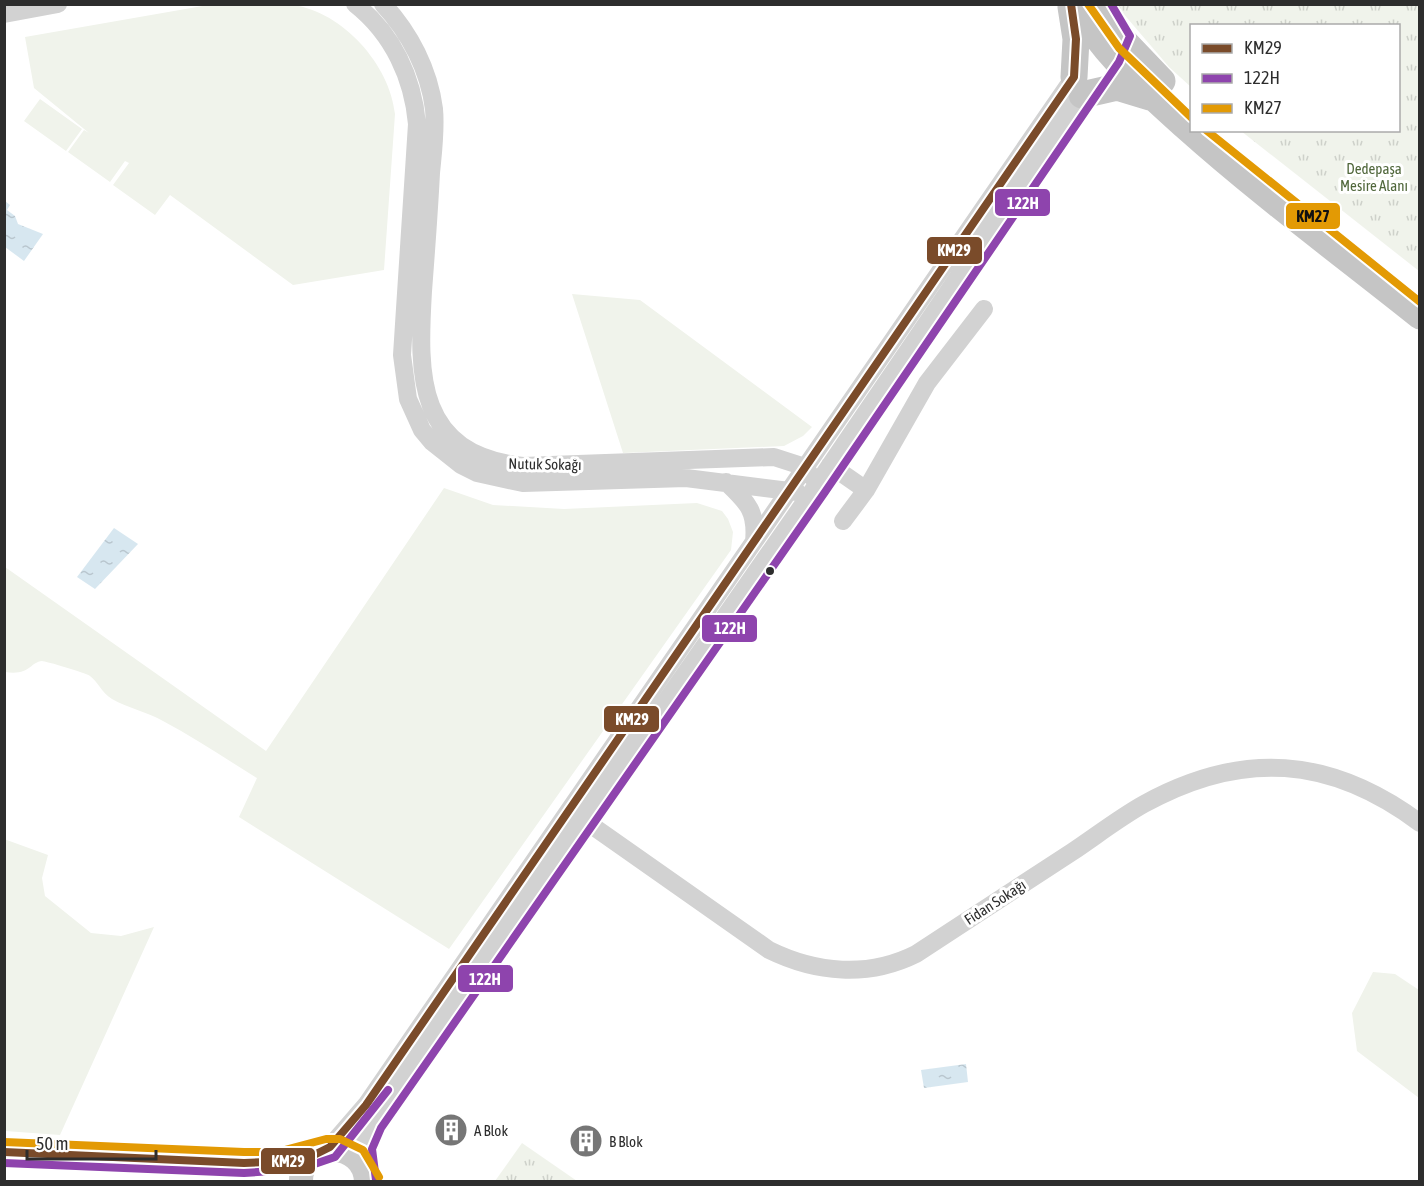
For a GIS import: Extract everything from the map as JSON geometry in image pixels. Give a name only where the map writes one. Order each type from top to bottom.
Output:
[{"type":"main road","points":[[1073,4],[1155,98],[1190,130]]},
{"type":"main road","points":[[1073,4],[1078,86]]},
{"type":"main road","points":[[1098,4],[1109,45],[1190,108]]},
{"type":"main road","points":[[1078,86],[1109,45]]},
{"type":"main road","points":[[1078,86],[1117,87],[1155,98]]},
{"type":"main road","points":[[1193,132],[1227,163],[1419,316]]},
{"type":"main road","points":[[1219,132],[1419,295]]},
{"type":"street","points":[[4,14],[58,4]]},
{"type":"street","name":"Nutuk Sokağı","points":[[355,4],[387,39],[402,62],[411,84],[416,107],[417,124],[402,355],[404,383],[422,430],[432,442],[460,465],[495,479],[554,483],[608,479],[686,478],[726,482],[788,493],[816,486]]},
{"type":"street","name":"Nutuk Sokağı","points":[[383,4],[414,45],[423,66],[434,110],[420,365],[433,411],[448,432],[485,459],[523,466],[774,457],[805,468]]},
{"type":"street","points":[[301,1182],[304,1166],[323,1150],[366,1105],[805,468],[1078,86]]},
{"type":"street","points":[[366,1177],[361,1148],[372,1123],[816,486],[1078,86]]},
{"type":"street","points":[[843,521],[866,490],[927,383],[984,309]]},
{"type":"street","points":[[830,465],[866,490]]},
{"type":"street","points":[[805,468],[816,486]]},
{"type":"street","points":[[726,482],[750,508],[754,518],[754,542]]},
{"type":"street","name":"Fidan Sokağı","points":[[584,819],[769,950],[797,964],[863,969],[893,966],[916,954],[1143,805],[1210,775],[1245,767],[1283,767],[1328,775],[1365,788],[1419,823]]},
{"type":"street","points":[[4,1152],[244,1163],[279,1162],[323,1150],[348,1152],[366,1177]]},
{"type":"green space","points":[[274,3],[312,10],[346,30],[374,60],[384,77],[395,114],[384,270],[293,285],[170,195],[155,215],[113,185],[129,163],[125,161],[110,182],[68,152],[84,130],[89,133],[34,88],[25,37],[214,4]]},
{"type":"green space","name":"Dedepaşa Mesire Alanı","points":[[1116,5],[1419,5],[1419,271],[1242,132],[1400,132],[1400,24],[1190,24],[1190,86],[1169,67]]},
{"type":"green space","points":[[40,99],[82,129],[66,151],[24,121]]},
{"type":"green space","points":[[572,294],[640,300],[812,427],[803,436],[784,446],[623,453]]},
{"type":"green space","points":[[444,488],[493,505],[564,509],[697,503],[722,511],[733,532],[731,550],[449,949],[239,817],[257,778],[187,734],[157,718],[112,699],[105,694],[93,678],[82,672],[42,661],[25,671],[5,672],[5,567],[266,751]]},
{"type":"green space","points":[[4,839],[48,855],[42,878],[45,896],[91,933],[121,936],[154,927],[60,1135],[5,1131]]},
{"type":"green space","points":[[1373,972],[1395,974],[1419,990],[1419,1098],[1357,1051],[1352,1013]]},
{"type":"green space","points":[[522,1143],[577,1181],[495,1181]]},
{"type":"water","points":[[5,201],[10,205],[7,210],[15,216],[18,224],[43,234],[24,261],[5,247]]},
{"type":"water","points":[[114,528],[138,544],[95,589],[77,577]]},
{"type":"water","points":[[966,1064],[968,1082],[924,1088],[921,1070]]},
{"type":"transit line","name":"KM29","points":[[4,1152],[244,1163],[288,1161],[312,1156],[330,1147],[366,1105],[1074,77],[1076,39],[1071,4]]},
{"type":"transit line","name":"KM27","points":[[1088,4],[1119,48],[1190,116]]},
{"type":"transit line","name":"122H","points":[[376,1180],[372,1149],[381,1128],[825,492],[1119,62],[1130,36],[1111,4]]},
{"type":"transit line","name":"KM27","points":[[1208,132],[1420,302]]},
{"type":"transit line","name":"122H","points":[[4,1163],[244,1173],[300,1169],[335,1157],[388,1090]]},
{"type":"transit line","name":"KM27","points":[[4,1142],[277,1152],[326,1139],[340,1139],[363,1150],[379,1177]]},
{"type":"place","name":"A Blok","points":[[451,1130]]},
{"type":"place","name":"B Blok","points":[[586,1141]]}]
